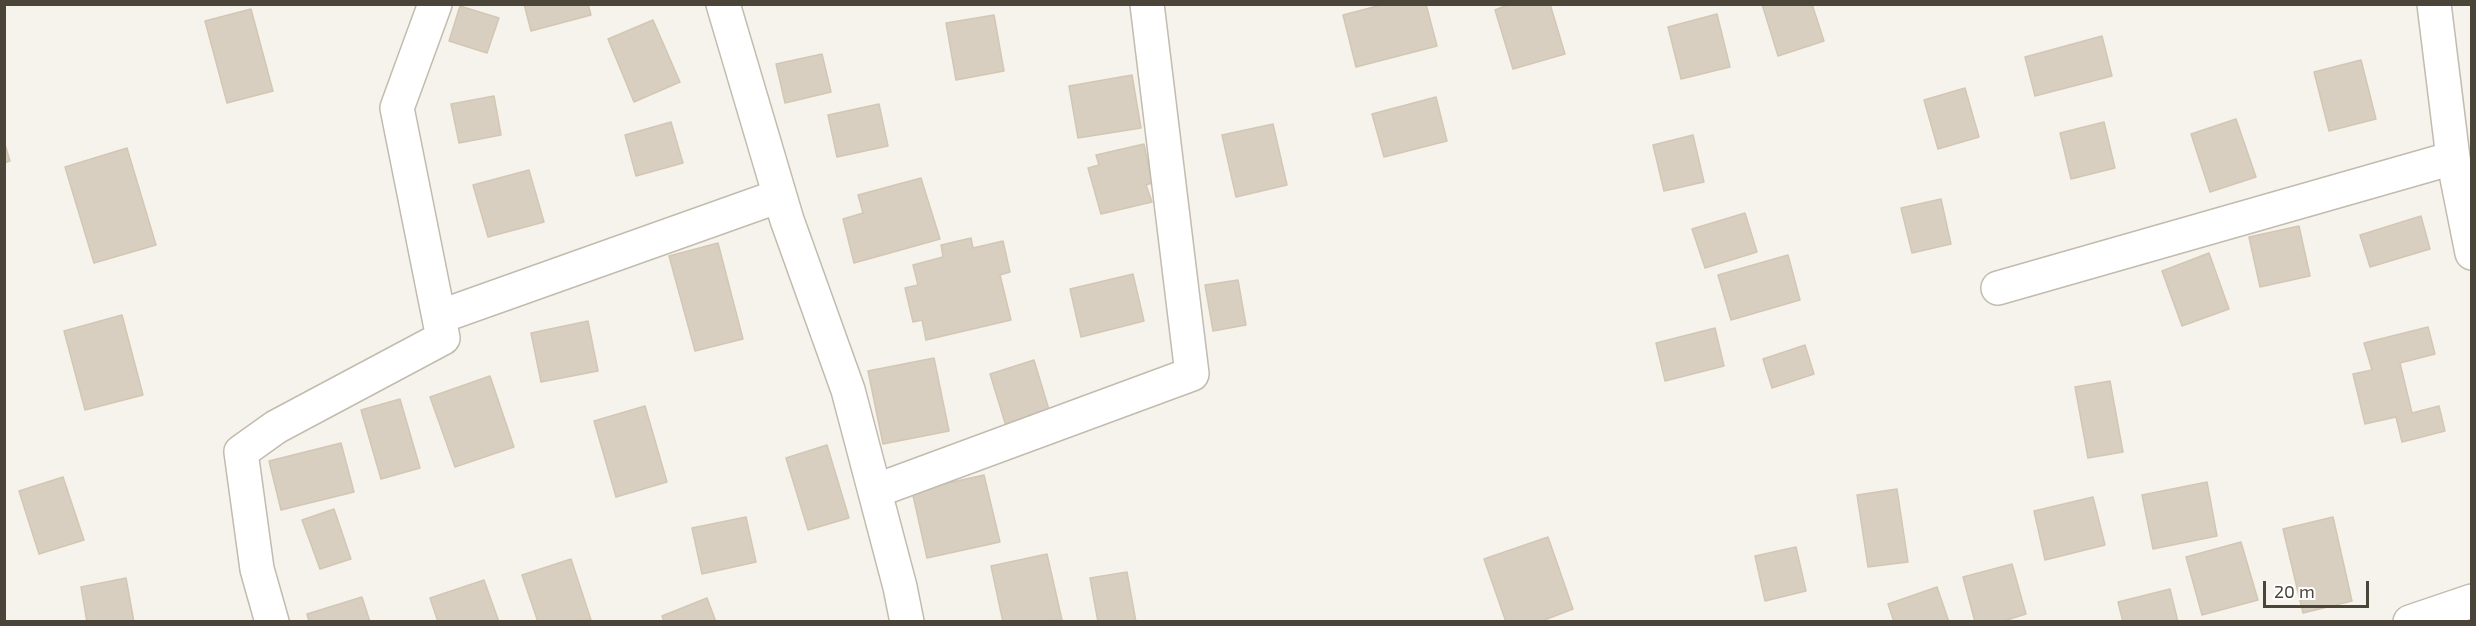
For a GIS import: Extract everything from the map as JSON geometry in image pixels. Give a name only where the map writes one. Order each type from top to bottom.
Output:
[{"type":"street","points":[[272,621],[257,569],[241,452],[276,427],[443,338],[397,108],[435,4]]},
{"type":"street","points":[[723,4],[779,196],[848,390],[907,621]]},
{"type":"street","points":[[875,491],[1192,374],[1147,4]]},
{"type":"street","points":[[2434,4],[2453,158],[2472,253]]},
{"type":"street","points":[[1998,288],[2453,158]]},
{"type":"street","points":[[439,317],[779,196]]},
{"type":"street","points":[[2410,621],[2472,601]]},
{"type":"building","points":[[524,4],[588,4],[591,15],[531,31]]},
{"type":"building","points":[[1385,4],[1426,4],[1437,46],[1356,67],[1343,15]]},
{"type":"building","points":[[1510,4],[1550,4],[1565,54],[1513,69],[1495,10]]},
{"type":"building","points":[[1762,4],[1812,4],[1824,41],[1778,56]]},
{"type":"building","points":[[460,6],[499,18],[487,53],[449,41]]},
{"type":"building","points":[[251,9],[273,91],[227,103],[205,21]]},
{"type":"building","points":[[1717,14],[1730,67],[1681,79],[1668,27]]},
{"type":"building","points":[[994,15],[1004,71],[956,80],[946,23]]},
{"type":"building","points":[[653,20],[680,82],[634,102],[608,39]]},
{"type":"building","points":[[2102,36],[2112,76],[2035,96],[2025,57]]},
{"type":"building","points":[[822,54],[831,92],[785,103],[776,64]]},
{"type":"building","points":[[2361,60],[2376,119],[2329,131],[2314,72]]},
{"type":"building","points":[[1132,75],[1141,128],[1078,138],[1069,86]]},
{"type":"building","points":[[1965,88],[1979,137],[1938,149],[1924,100]]},
{"type":"building","points":[[494,96],[501,135],[459,143],[451,104]]},
{"type":"building","points":[[1436,97],[1447,141],[1384,157],[1372,114]]},
{"type":"building","points":[[879,104],[888,146],[837,157],[828,115]]},
{"type":"building","points":[[2236,119],[2256,177],[2210,192],[2191,134]]},
{"type":"building","points":[[671,122],[683,163],[636,176],[625,135]]},
{"type":"building","points":[[2104,122],[2115,168],[2071,179],[2060,133]]},
{"type":"building","points":[[1273,124],[1287,185],[1236,197],[1222,135]]},
{"type":"building","points":[[1693,135],[1704,182],[1664,191],[1653,145]]},
{"type":"building","points":[[4,141],[10,161],[4,163]]},
{"type":"building","points":[[1144,144],[1152,183],[1146,185],[1152,202],[1101,214],[1088,168],[1099,165],[1096,155]]},
{"type":"building","points":[[127,148],[156,245],[94,263],[65,167]]},
{"type":"building","points":[[529,170],[544,222],[488,237],[473,185]]},
{"type":"building","points":[[921,178],[940,239],[854,263],[843,219],[863,213],[858,195]]},
{"type":"building","points":[[1941,199],[1951,244],[1912,253],[1901,208]]},
{"type":"building","points":[[1745,213],[1757,252],[1705,268],[1692,229]]},
{"type":"building","points":[[2421,216],[2430,249],[2370,267],[2360,235]]},
{"type":"building","points":[[2299,226],[2310,276],[2260,287],[2249,237]]},
{"type":"building","points":[[971,238],[973,248],[1003,241],[1010,272],[1000,275],[1011,320],[926,340],[922,320],[913,322],[905,288],[918,285],[913,265],[943,257],[941,245]]},
{"type":"building","points":[[718,243],[743,339],[695,351],[669,256]]},
{"type":"building","points":[[2209,253],[2229,309],[2182,326],[2162,271]]},
{"type":"building","points":[[1788,255],[1800,300],[1731,320],[1718,275]]},
{"type":"building","points":[[1133,274],[1144,321],[1081,337],[1070,289]]},
{"type":"building","points":[[1238,280],[1246,325],[1213,331],[1205,285]]},
{"type":"building","points":[[122,315],[143,395],[85,410],[64,331]]},
{"type":"building","points":[[588,321],[598,371],[541,382],[531,333]]},
{"type":"building","points":[[2428,327],[2435,354],[2400,363],[2412,413],[2439,406],[2445,431],[2402,442],[2396,417],[2365,424],[2353,374],[2372,370],[2364,343]]},
{"type":"building","points":[[1715,328],[1724,366],[1665,381],[1656,343]]},
{"type":"building","points":[[1805,345],[1814,374],[1772,388],[1763,359]]},
{"type":"building","points":[[934,358],[949,431],[883,444],[868,371]]},
{"type":"building","points":[[1034,360],[1050,413],[1006,426],[990,374]]},
{"type":"building","points":[[490,376],[514,447],[455,467],[430,397]]},
{"type":"building","points":[[2110,381],[2123,452],[2088,458],[2075,387]]},
{"type":"building","points":[[400,399],[420,468],[381,479],[361,410]]},
{"type":"building","points":[[645,406],[667,482],[616,497],[594,421]]},
{"type":"building","points":[[341,443],[354,492],[281,510],[269,461]]},
{"type":"building","points":[[827,445],[849,518],[808,530],[786,458]]},
{"type":"building","points":[[984,475],[1000,542],[927,558],[912,491]]},
{"type":"building","points":[[63,477],[84,540],[39,554],[19,491]]},
{"type":"building","points":[[2207,482],[2217,536],[2153,549],[2142,495]]},
{"type":"building","points":[[1897,489],[1908,562],[1868,567],[1857,495]]},
{"type":"building","points":[[2093,497],[2105,545],[2045,560],[2034,511]]},
{"type":"building","points":[[334,509],[351,559],[320,569],[302,520]]},
{"type":"building","points":[[746,517],[756,562],[702,574],[692,528]]},
{"type":"building","points":[[2333,517],[2352,601],[2303,613],[2283,529]]},
{"type":"building","points":[[1548,537],[1573,609],[1539,622],[1506,622],[1484,559]]},
{"type":"building","points":[[2241,542],[2258,600],[2202,615],[2186,557]]},
{"type":"building","points":[[1796,547],[1806,591],[1765,601],[1755,556]]},
{"type":"building","points":[[1047,554],[1062,620],[1003,622],[991,566]]},
{"type":"building","points":[[571,559],[591,620],[538,622],[522,575]]},
{"type":"building","points":[[2012,564],[2026,614],[2000,622],[1975,622],[1963,577]]},
{"type":"building","points":[[1127,572],[1136,622],[1098,622],[1090,578]]},
{"type":"building","points":[[126,578],[134,622],[87,622],[81,587]]},
{"type":"building","points":[[484,580],[499,622],[438,622],[430,598]]},
{"type":"building","points":[[1937,587],[1949,622],[1894,622],[1888,604]]},
{"type":"building","points":[[2170,589],[2178,622],[2123,622],[2118,602]]},
{"type":"building","points":[[362,597],[370,622],[309,622],[307,614]]},
{"type":"building","points":[[707,598],[716,622],[664,622],[662,616]]}]
